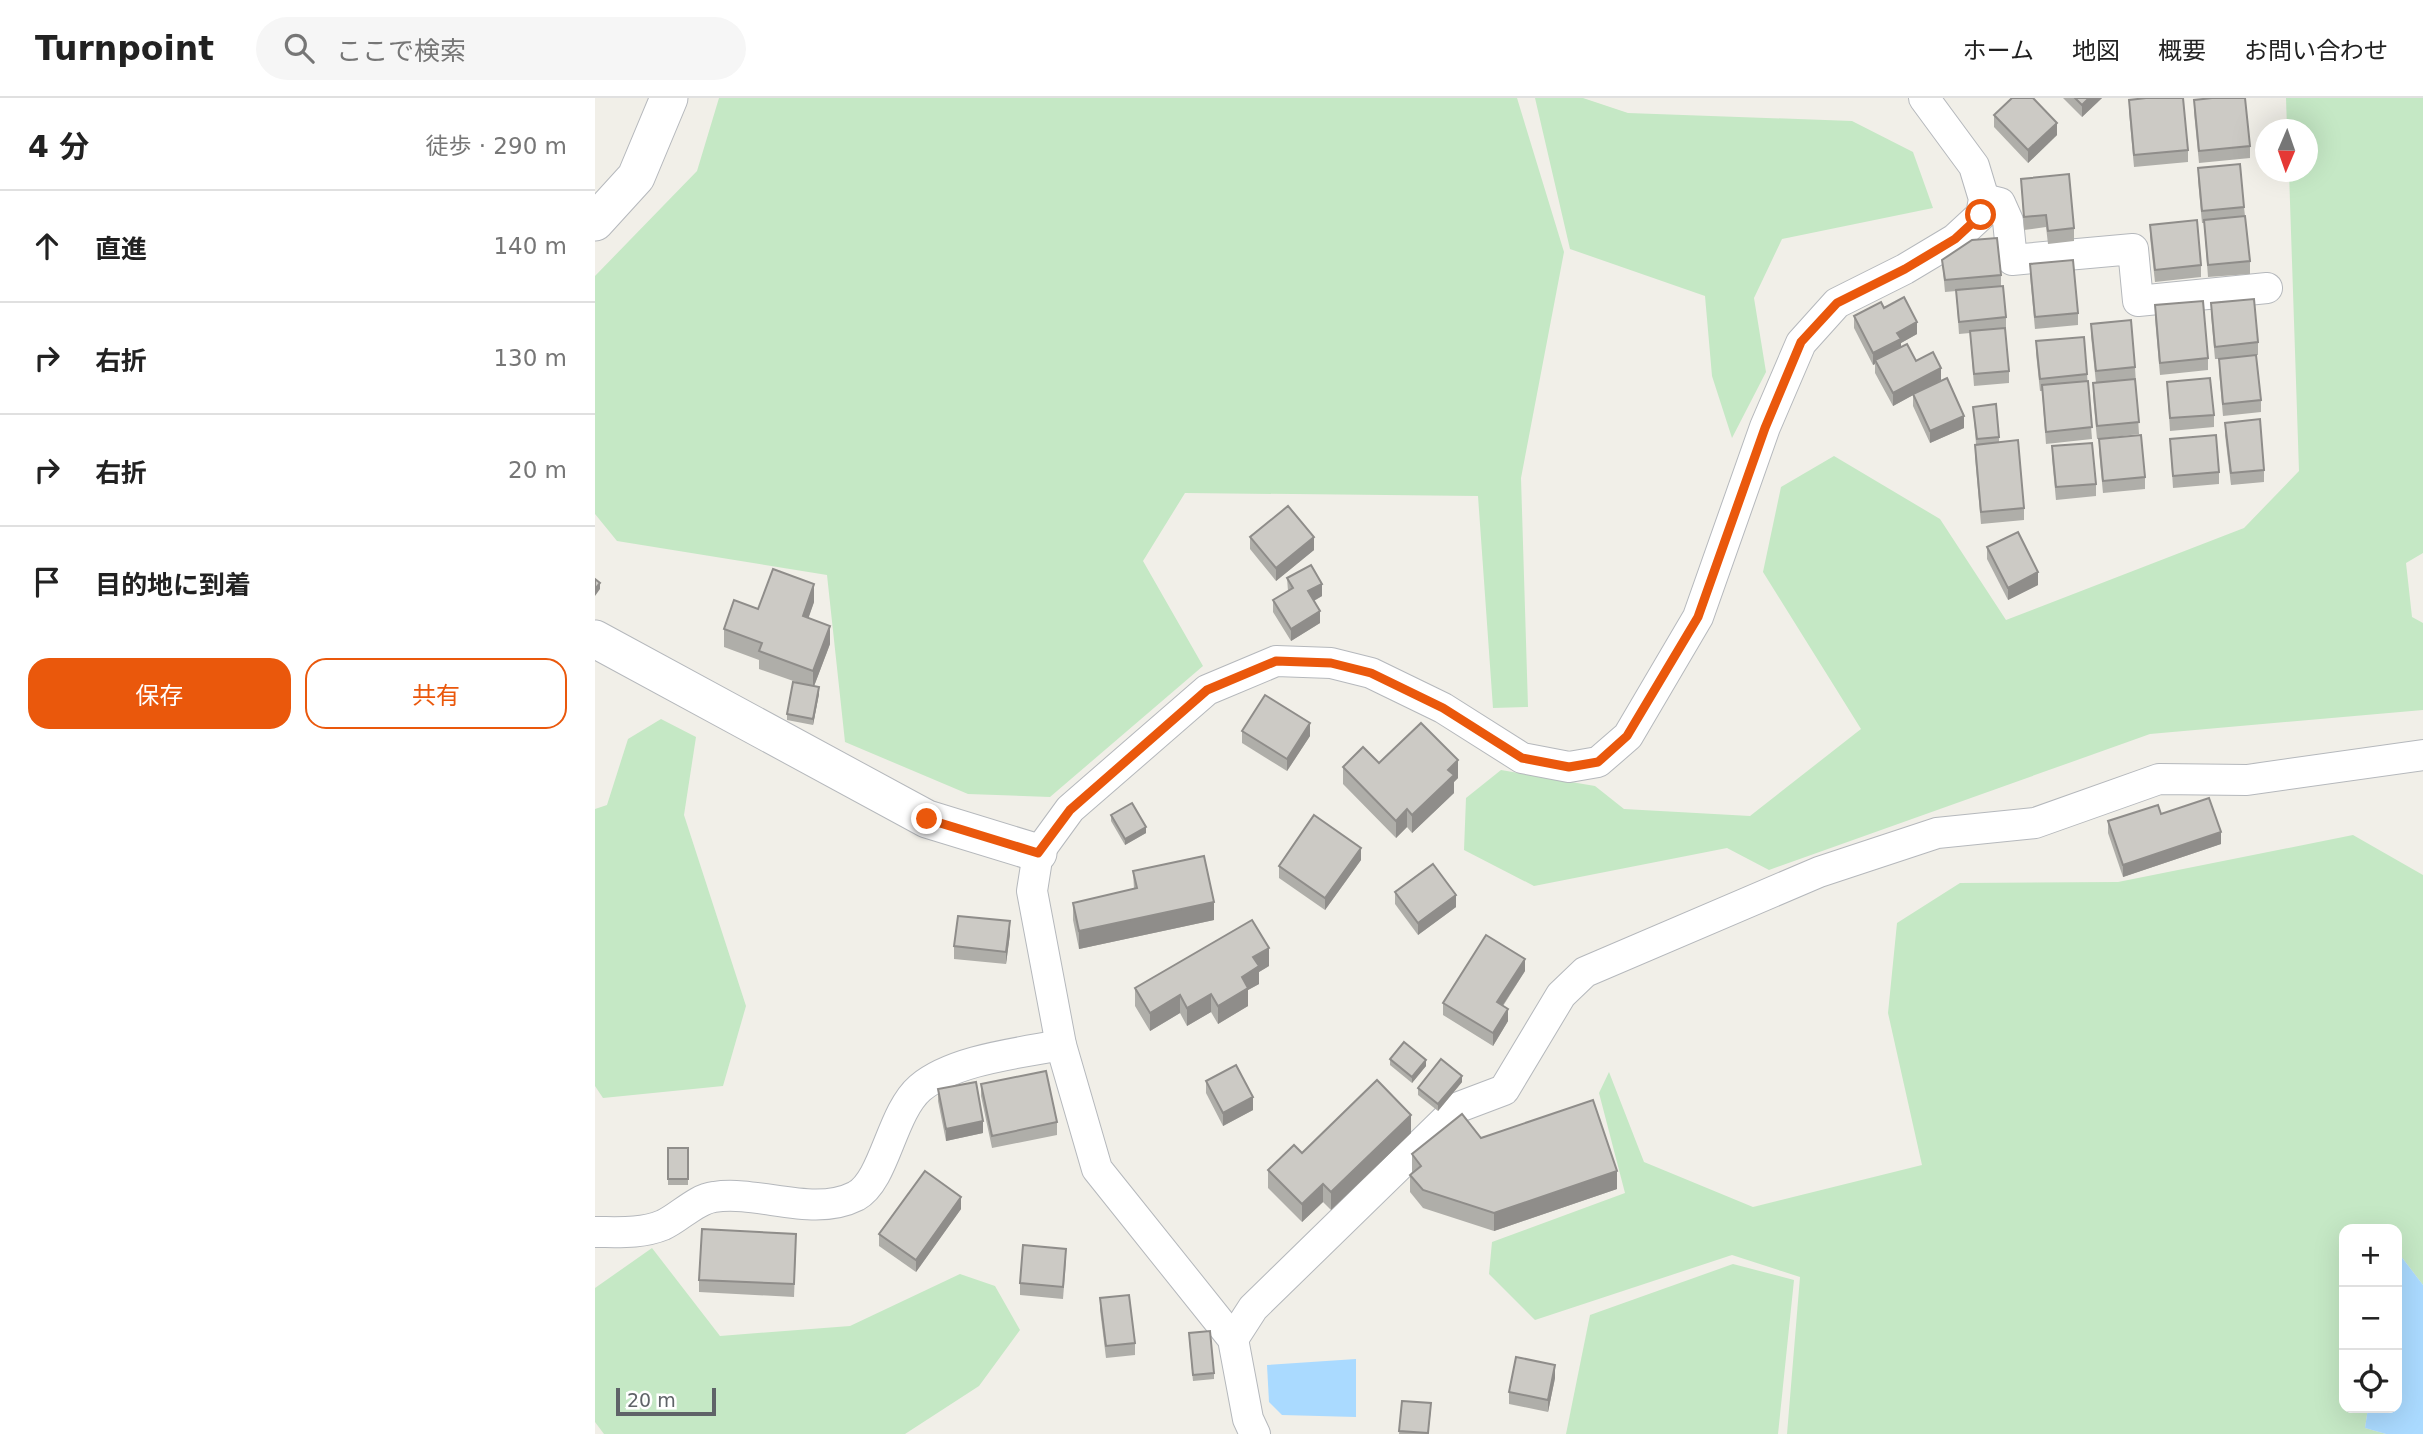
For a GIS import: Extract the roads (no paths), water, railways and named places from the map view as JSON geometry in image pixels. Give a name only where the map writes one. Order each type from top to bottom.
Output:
[{"type":"street","points":[[595,222],[636,177],[669,98]]},
{"type":"street","points":[[1255,1434],[1248,1419],[1233,1339],[1097,1170],[1061,1045],[1032,891],[1038,853],[1070,810],[1207,690],[1276,661],[1331,663],[1371,673],[1443,708],[1522,758],[1569,767],[1598,762],[1627,736],[1698,617],[1765,428],[1801,342],[1837,303],[1905,269],[1955,239],[1981,215],[1984,199],[1974,166],[1924,98]]},
{"type":"street","points":[[1984,199],[2000,204],[2008,221],[2012,260],[2133,249],[2138,300],[2267,288]]},
{"type":"street","points":[[595,639],[927,819],[1038,853]]},
{"type":"street","points":[[1233,1339],[1254,1308],[1459,1107],[1504,1090],[1561,995],[1585,972],[1819,872],[1937,833],[2035,823],[2159,779],[2247,780],[2423,755]]},
{"type":"street","points":[[595,1232],[632,1233],[663,1225],[712,1197],[826,1204],[857,1195],[877,1171],[899,1115],[920,1088],[970,1062],[1061,1045]]},
{"type":"water","points":[[2402,1258],[2423,1285],[2423,1434],[2386,1434],[2365,1428],[2367,1413],[2402,1413]]},
{"type":"water","points":[[1356,1359],[1356,1417],[1282,1415],[1269,1402],[1267,1365]]}]
